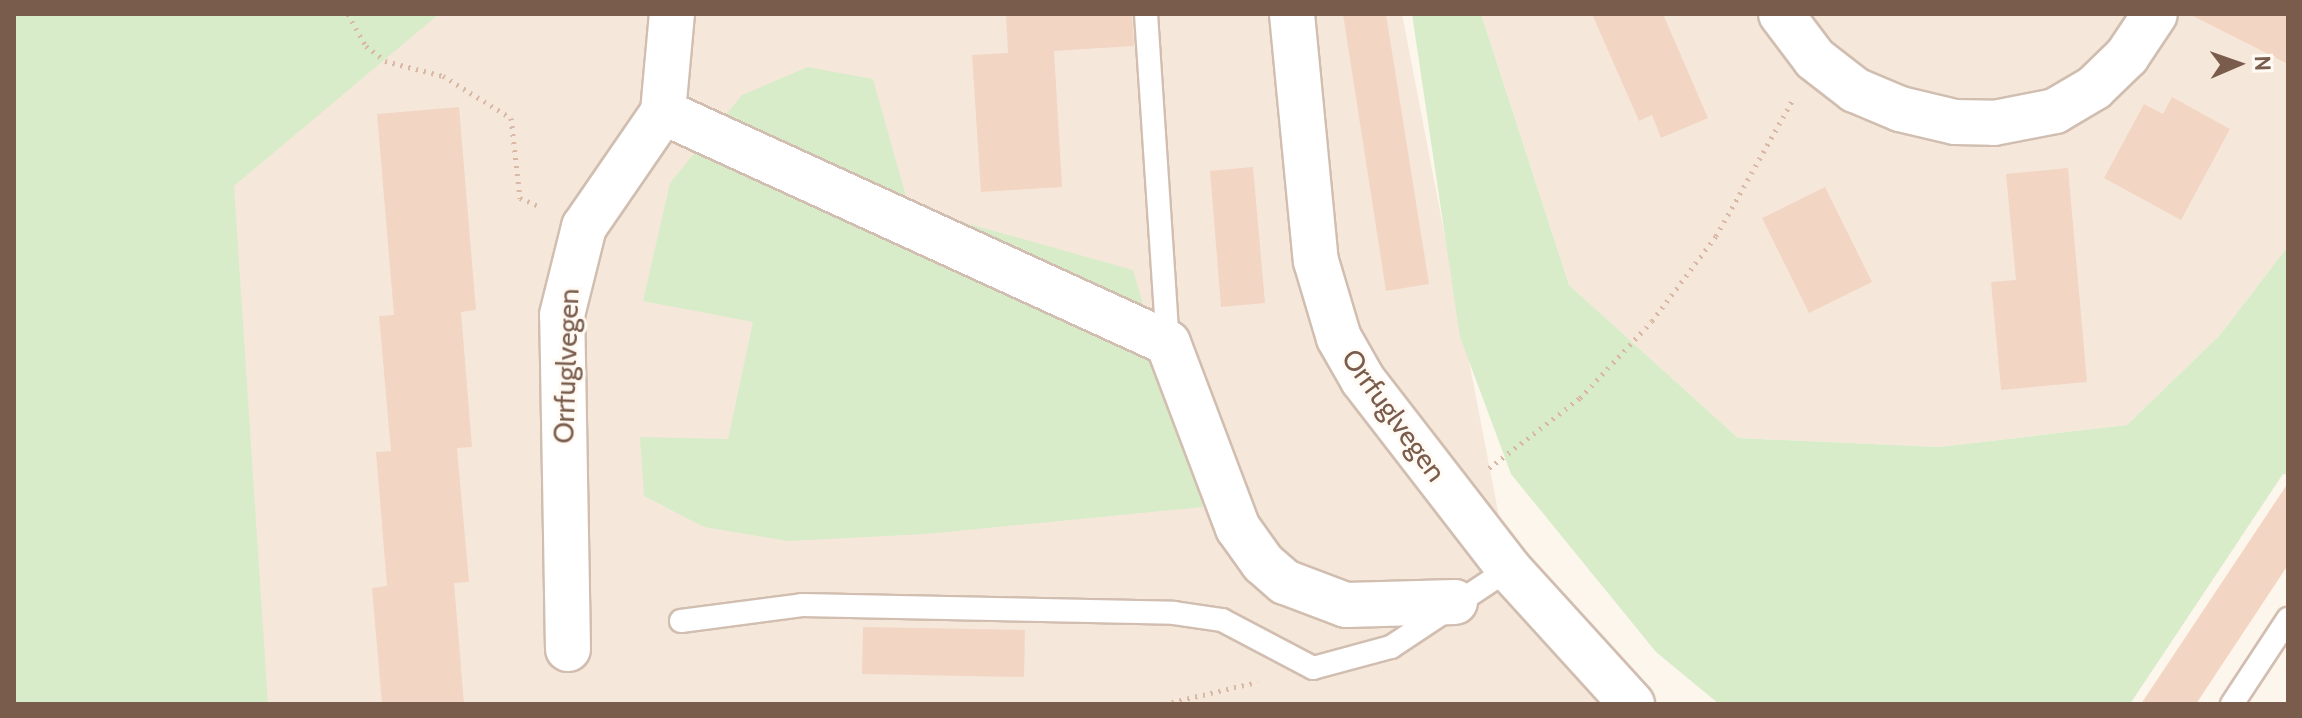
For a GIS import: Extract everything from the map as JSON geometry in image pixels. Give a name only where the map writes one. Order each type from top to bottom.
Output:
[{"type":"street","name":"Orrfuglvegen","points":[[568,649],[560,355],[572,257],[584,227],[663,112],[672,14]]},
{"type":"street","name":"Orrfuglvegen","points":[[1292,14],[1324,298],[1363,380],[1509,569],[1632,704]]},
{"type":"street","points":[[1781,14],[1815,59],[1855,90],[1900,109],[1955,122],[1994,123],[2055,111],[2094,88],[2127,56],[2155,14]]},
{"type":"street","points":[[663,112],[1168,343],[1225,499],[1263,563],[1285,582],[1346,605],[1455,602]]},
{"type":"lane","points":[[1146,14],[1168,343]]},
{"type":"lane","points":[[681,621],[802,605],[1174,613],[1222,620],[1313,668],[1391,647],[1509,569]]},
{"type":"lane","points":[[2232,704],[2288,619]]},
{"type":"path","points":[[348,14],[366,46],[385,61],[443,76],[511,118],[520,198],[584,227]]},
{"type":"path","points":[[1453,496],[1580,398],[1652,321],[1716,236],[1815,59]]},
{"type":"path","points":[[1164,704],[1313,668]]},
{"type":"shaded area","points":[[249,14],[1402,14],[1509,568],[1632,704],[263,704],[214,137]]},
{"type":"shaded area","points":[[1481,14],[2288,14],[2288,246],[2220,335],[2127,425],[1939,447],[1738,438],[1569,285]]},
{"type":"green space","points":[[14,14],[439,14],[234,186],[268,704],[14,704]]},
{"type":"green space","points":[[1412,14],[1481,14],[1569,285],[1738,438],[1939,447],[2127,425],[2220,335],[2288,246],[2288,475],[2283,474],[2130,704],[1719,704],[1656,652],[1511,474],[1460,337]]},
{"type":"green space","points":[[808,67],[873,79],[909,207],[1133,270],[1203,507],[926,534],[788,541],[704,527],[644,496],[640,437],[728,439],[753,322],[643,301],[670,183],[742,95]]},
{"type":"building","points":[[1006,14],[1132,14],[1134,46],[1054,51],[1062,187],[981,192],[972,55],[1008,53]]},
{"type":"building","points":[[1343,14],[1386,14],[1429,284],[1386,291]]},
{"type":"building","points":[[1592,14],[1663,14],[1708,118],[1661,138],[1652,115],[1639,121]]},
{"type":"building","points":[[2189,14],[2288,14],[2288,64]]},
{"type":"building","points":[[2172,97],[2230,129],[2181,220],[2104,178],[2144,104],[2163,114]]},
{"type":"building","points":[[459,107],[476,310],[461,312],[472,447],[457,448],[469,582],[454,583],[464,704],[382,704],[372,588],[387,586],[376,452],[391,451],[379,316],[394,315],[377,114]]},
{"type":"building","points":[[1253,167],[1265,303],[1221,307],[1210,171]]},
{"type":"building","points":[[2068,168],[2087,382],[2001,390],[1991,282],[2016,280],[2006,174]]},
{"type":"building","points":[[1825,187],[1872,282],[1809,313],[1762,218]]},
{"type":"building","points":[[2288,483],[2288,565],[2196,704],[2141,704]]},
{"type":"building","points":[[863,627],[1025,630],[1024,677],[862,674]]}]
